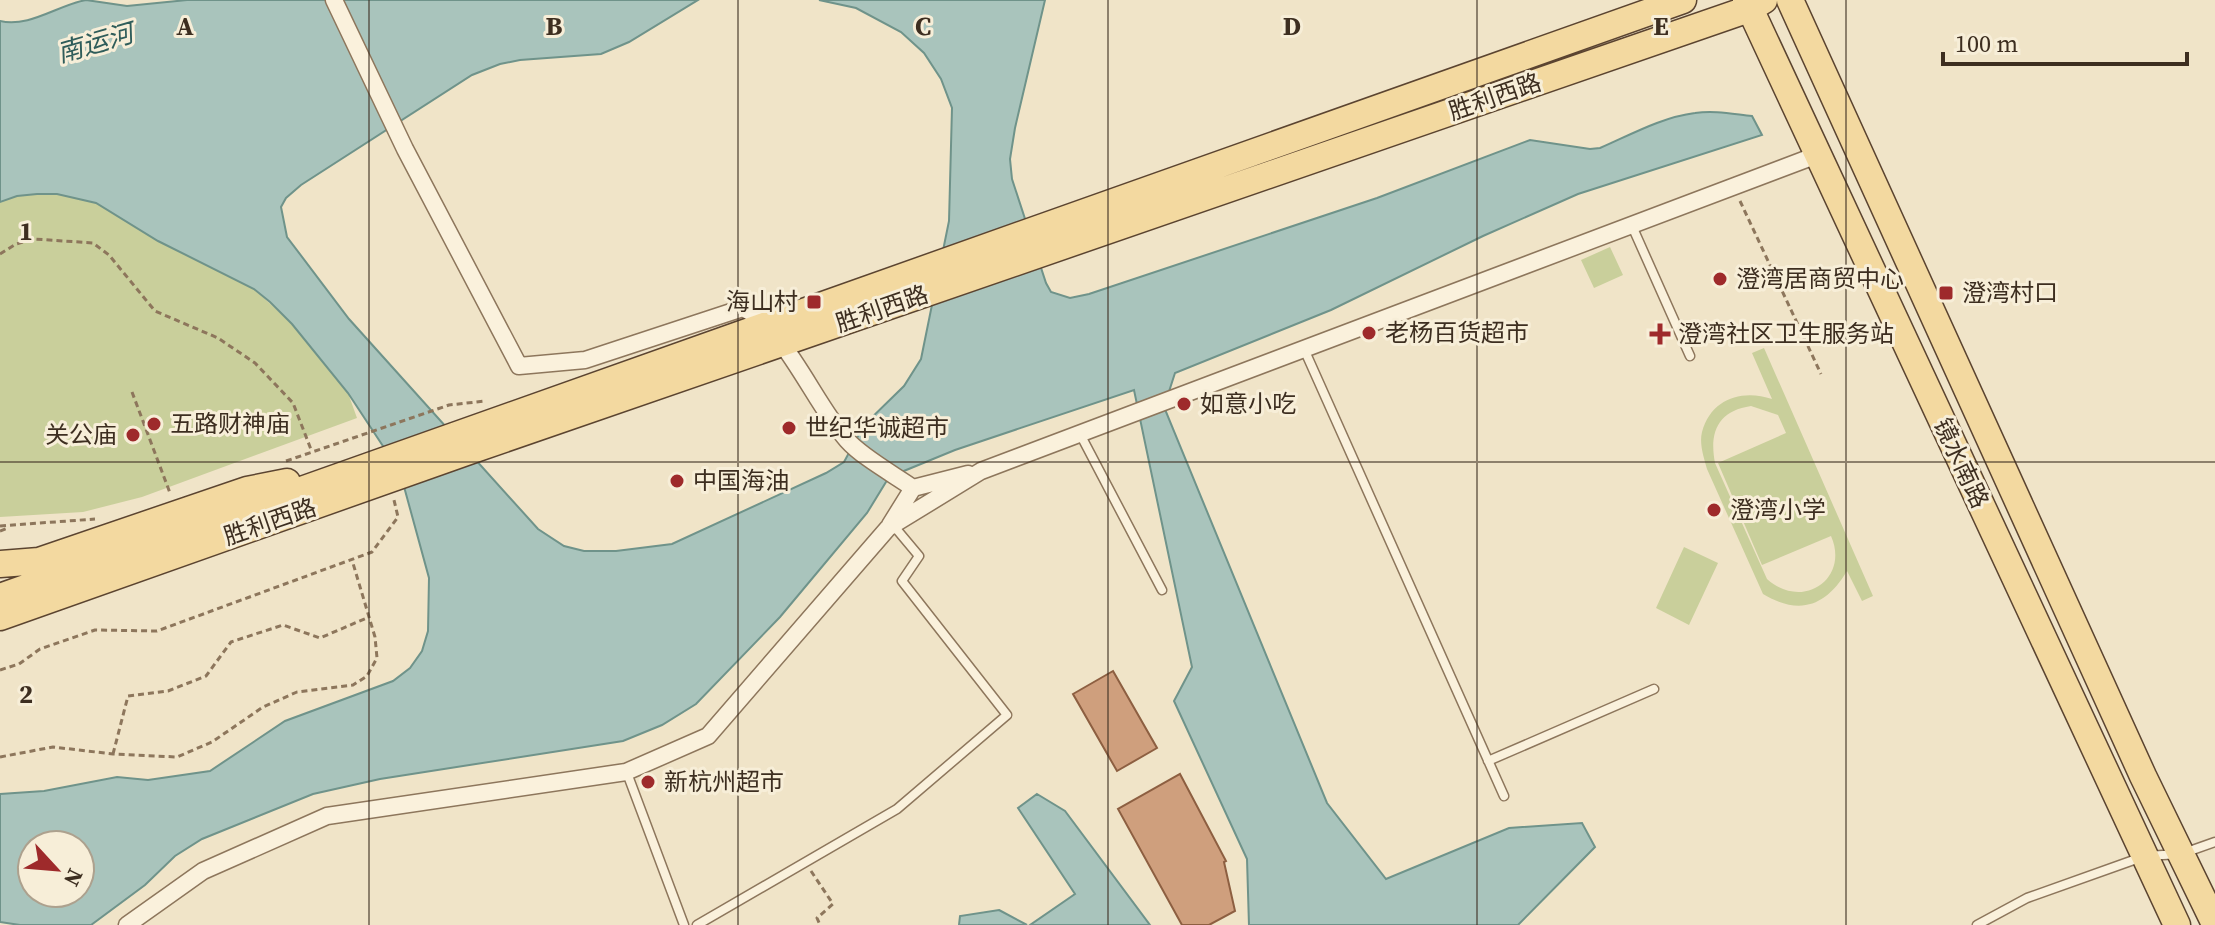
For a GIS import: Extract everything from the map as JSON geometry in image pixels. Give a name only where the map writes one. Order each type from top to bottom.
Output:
[{"type":"main road","name":"胜利西路","points":[[1059,235],[1683,0]]},
{"type":"main road","name":"镜水南路","points":[[1790,0],[2215,924]]},
{"type":"main road","name":"胜利西路","points":[[0,617],[144,567],[465,443],[1059,235],[1753,3]]},
{"type":"main road","name":"镜水南路","points":[[1753,3],[1817,155],[2177,925]]},
{"type":"main road","name":"胜利西路","points":[[0,597],[388,471]]},
{"type":"main road","points":[[0,564],[39,561],[247,490],[388,471]]},
{"type":"main road","points":[[0,630],[144,567]]},
{"type":"street","points":[[334,0],[405,149],[519,366],[585,360],[743,308],[757,315],[774,336],[847,441],[908,484],[981,471]]},
{"type":"street","points":[[127,925],[203,871],[327,816],[626,772],[708,736],[891,527],[981,471],[1817,155]]},
{"type":"street","points":[[891,527],[908,484]]},
{"type":"lane","points":[[1632,225],[1690,356]]},
{"type":"lane","points":[[1304,349],[1504,796]]},
{"type":"lane","points":[[1079,432],[1162,590]]},
{"type":"lane","points":[[697,925],[897,809],[1007,715],[902,581],[919,556],[891,527]]},
{"type":"lane","points":[[1488,761],[1654,689]]},
{"type":"lane","points":[[626,772],[684,925]]},
{"type":"lane","points":[[1977,925],[2027,898],[2145,856],[2181,854],[2215,842]]},
{"type":"lane","points":[[714,915],[718,925]]},
{"type":"path","points":[[1734,187],[1821,374]]},
{"type":"path","points":[[0,254],[16,244],[34,239],[93,243],[109,255],[155,311],[218,338],[255,363],[293,403],[312,452]]},
{"type":"path","points":[[132,392],[171,497]]},
{"type":"path","points":[[284,461],[449,405],[494,400]]},
{"type":"path","points":[[0,670],[19,664],[40,649],[95,630],[157,631],[372,552],[398,517],[388,471]]},
{"type":"path","points":[[0,529],[104,518]]},
{"type":"path","points":[[0,757],[53,747],[177,757],[212,742],[263,707],[297,692],[353,685],[367,676],[377,658],[375,637],[352,560]]},
{"type":"path","points":[[113,754],[128,696],[168,691],[206,676],[231,642],[283,625],[320,638],[369,617]]},
{"type":"path","points":[[806,862],[833,904],[817,918],[820,925]]},
{"type":"green space","points":[[37,194],[57,194],[96,203],[158,241],[254,289],[292,324],[348,393],[357,418],[142,497],[83,512],[0,517],[0,202]]},
{"type":"green space","points":[[1610,247],[1623,275],[1594,288],[1581,260]]},
{"type":"green space","points":[[1764,348],[1873,596],[1862,601],[1847,571],[1830,592],[1811,604],[1789,605],[1763,594],[1707,469],[1701,441],[1706,420],[1720,404],[1739,396],[1772,399],[1752,353]],"holes":[[[1751,406],[1778,415],[1786,433],[1718,463],[1762,565],[1831,536],[1834,565],[1828,577],[1808,591],[1794,592],[1767,579],[1715,463],[1713,452],[1718,425],[1731,413]]]},
{"type":"green space","points":[[1684,547],[1718,563],[1689,625],[1656,608]]},
{"type":"water","name":"南运河","points":[[86,0],[127,6],[187,0],[698,0],[629,42],[601,54],[520,60],[472,75],[301,185],[281,207],[287,237],[349,319],[538,529],[564,546],[584,551],[616,551],[672,544],[826,473],[844,462],[864,425],[904,386],[921,359],[949,221],[952,108],[941,79],[924,53],[901,32],[856,8],[819,0],[1045,0],[1010,159],[1012,179],[1046,283],[1051,292],[1070,298],[1377,198],[1530,140],[1600,148],[1646,127],[1683,115],[1709,112],[1752,116],[1762,135],[1578,194],[1331,310],[1175,373],[1164,407],[1327,803],[1386,879],[1509,828],[1582,823],[1595,847],[1518,925],[1249,925],[1247,859],[1174,701],[1192,667],[1134,390],[955,450],[899,473],[886,482],[867,513],[780,617],[696,704],[662,725],[623,741],[380,779],[313,794],[202,839],[175,856],[145,885],[91,925],[0,922],[0,794],[44,791],[117,777],[148,780],[210,771],[285,721],[393,681],[410,668],[422,651],[428,631],[429,578],[400,472],[348,393],[292,324],[254,289],[158,241],[96,203],[57,194],[17,196],[0,202],[0,21],[33,19]]},
{"type":"water","points":[[1037,794],[1065,811],[1150,925],[1030,925],[1075,894],[1018,808]]},
{"type":"water","points":[[999,910],[1027,925],[959,925],[960,916]]},
{"type":"building","points":[[1113,671],[1157,748],[1117,771],[1073,694]]},
{"type":"building","points":[[1180,774],[1226,861],[1235,911],[1209,925],[1182,925],[1118,809]]},
{"type":"place","name":"澄湾居商贸中心","points":[[1720,279]]},
{"type":"place","name":"澄湾村口","points":[[1946,293]]},
{"type":"place","name":"海山村","points":[[814,302]]},
{"type":"place","name":"老杨百货超市","points":[[1369,333]]},
{"type":"place","name":"澄湾社区卫生服务站","points":[[1660,334]]},
{"type":"place","name":"如意小吃","points":[[1184,404]]},
{"type":"place","name":"五路财神庙","points":[[154,424]]},
{"type":"place","name":"世纪华诚超市","points":[[789,428]]},
{"type":"place","name":"关公庙","points":[[133,435]]},
{"type":"place","name":"中国海油","points":[[677,481]]},
{"type":"place","name":"澄湾小学","points":[[1714,510]]},
{"type":"place","name":"新杭州超市","points":[[648,782]]}]
